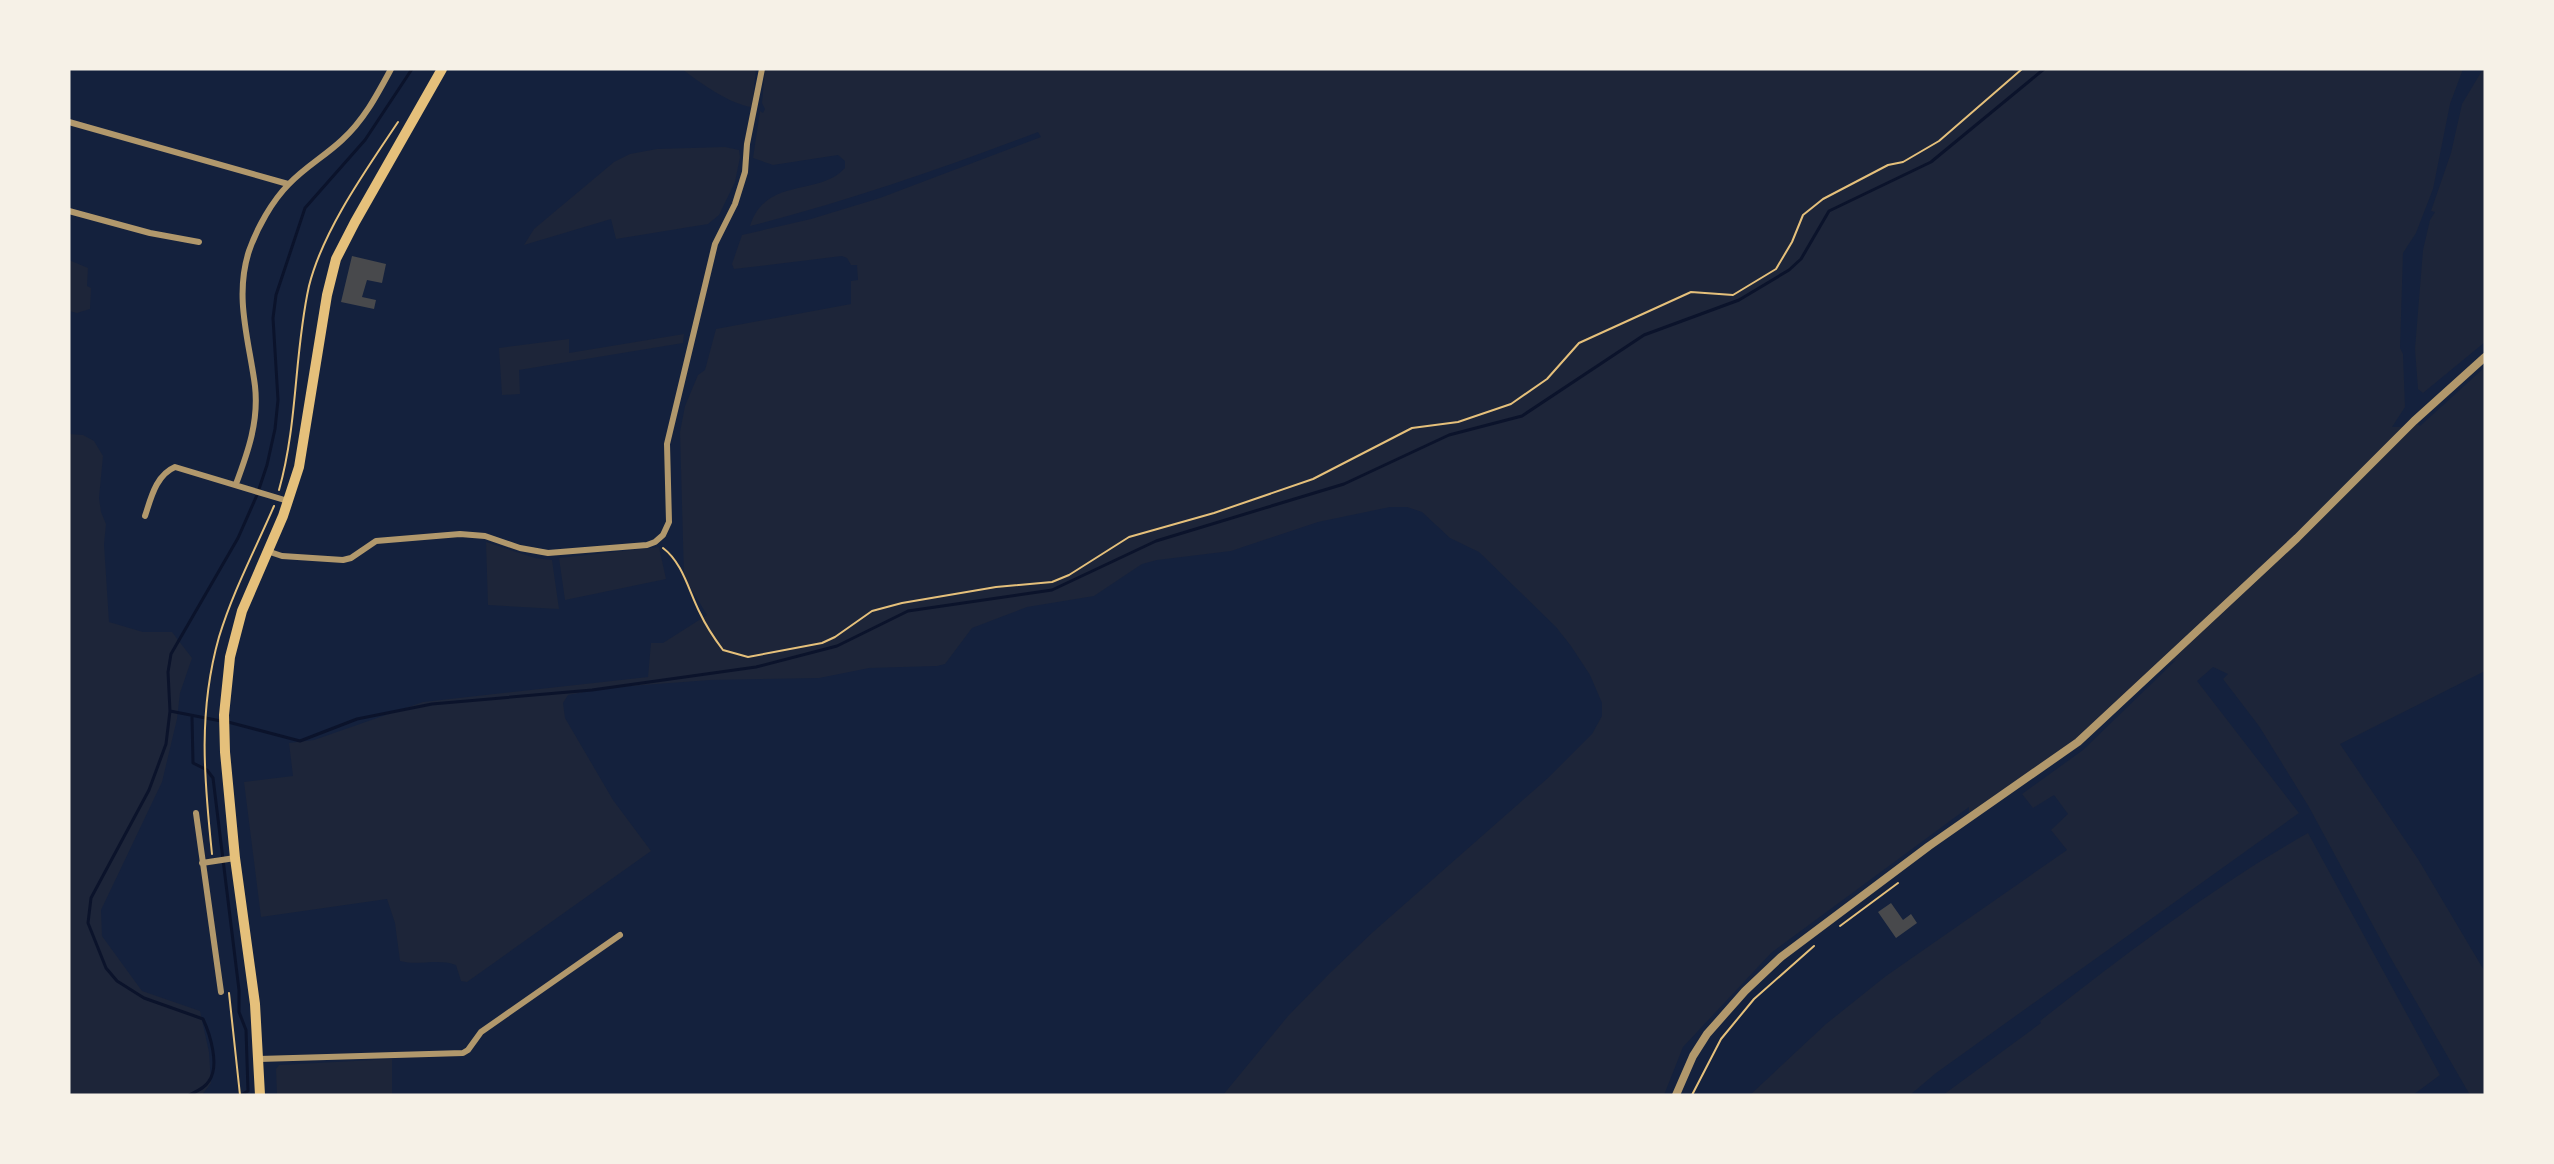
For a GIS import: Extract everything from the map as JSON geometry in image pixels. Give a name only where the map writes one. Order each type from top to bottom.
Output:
[{"type":"main road","points":[[260,1095],[251,975],[227,860],[224,715],[233,642],[242,612],[267,551],[278,498],[305,437],[326,301],[336,259],[354,222],[442,69]]},
{"type":"street","points":[[236,484],[252,439],[256,412],[255,387],[244,328],[243,280],[249,251],[262,223],[288,184],[343,140],[369,110],[391,69]]},
{"type":"street","points":[[267,551],[282,556],[343,560],[351,558],[376,541],[466,534],[485,536],[520,548],[548,553],[646,545],[656,542],[663,535],[669,522],[667,444],[715,244],[735,204],[745,172],[747,144],[762,69]]},
{"type":"street","points":[[69,122],[288,184]]},
{"type":"street","points":[[69,211],[150,233],[199,242]]},
{"type":"street","points":[[1676,1095],[1693,1056],[1707,1034],[1745,991],[1815,930],[1912,858],[2078,742],[2297,538],[2414,421],[2485,357]]},
{"type":"street","points":[[145,516],[154,490],[165,473],[178,467],[278,498]]},
{"type":"street","points":[[196,813],[221,992]]},
{"type":"street","points":[[202,863],[227,860]]},
{"type":"street","points":[[259,1059],[463,1053],[468,1050],[481,1032],[620,935]]},
{"type":"path","points":[[656,542],[669,552],[716,641],[723,650],[739,656],[755,656],[822,643],[835,637],[872,611],[902,603],[996,587],[1052,582],[1069,575],[1128,537],[1214,513],[1313,479],[1412,428],[1458,422],[1511,404],[1547,378],[1579,343],[1691,292],[1733,295],[1776,269],[1792,242],[1803,215],[1832,195],[1888,165],[1903,162],[1939,141],[2022,69]]},
{"type":"path","points":[[204,772],[204,717],[212,666],[226,618],[278,498],[291,434],[304,318],[315,269],[330,234],[403,115]]},
{"type":"path","points":[[1839,927],[1892,889],[1902,878]]},
{"type":"path","points":[[1692,1095],[1721,1039],[1754,999],[1822,939]]},
{"type":"shaded area","points":[[682,69],[756,69],[752,107],[725,98]]},
{"type":"shaded area","points":[[765,69],[2463,69],[2450,104],[2433,189],[2416,233],[2403,253],[2400,348],[2403,354],[2405,407],[2392,427],[2402,427],[2414,421],[2420,426],[2485,367],[2485,671],[2340,744],[2418,859],[2485,972],[2485,1095],[2470,1095],[2389,955],[2309,807],[2259,726],[2223,679],[2228,674],[2213,667],[2197,681],[2299,813],[1936,1073],[1910,1095],[1750,1095],[1826,1024],[1886,976],[2067,850],[2051,830],[2068,814],[2054,795],[2033,808],[2022,794],[2083,750],[2176,660],[2150,674],[2078,742],[1969,818],[1969,807],[1771,953],[1683,1047],[1664,1095],[1223,1095],[1288,1016],[1330,973],[1373,932],[1548,778],[1592,734],[1602,716],[1602,703],[1590,675],[1556,627],[1479,552],[1450,538],[1422,512],[1407,507],[1390,507],[1318,522],[1231,551],[1142,564],[1094,596],[1027,607],[972,628],[945,664],[937,666],[869,668],[819,678],[710,680],[604,688],[568,695],[563,703],[565,718],[613,800],[651,851],[467,982],[461,981],[456,965],[442,962],[400,961],[395,923],[387,899],[261,917],[244,782],[293,776],[289,743],[314,740],[423,702],[648,677],[651,643],[663,643],[707,615],[684,577],[680,432],[685,406],[698,375],[705,370],[716,329],[851,304],[851,281],[858,280],[857,265],[851,265],[847,258],[842,256],[734,269],[732,264],[742,235],[811,219],[880,198],[1041,137],[1038,132],[896,183],[750,226],[758,210],[768,200],[780,193],[834,177],[845,168],[845,161],[838,155],[773,165],[753,158],[760,111],[763,113],[765,109],[762,103]]},
{"type":"shaded area","points":[[2485,69],[2485,342],[2423,393],[2418,389],[2415,349],[2423,250],[2430,220],[2435,212],[2431,211],[2451,153],[2462,104]]},
{"type":"shaded area","points":[[725,147],[739,150],[740,157],[735,182],[719,215],[708,224],[616,239],[611,219],[524,245],[534,229],[614,162],[630,154],[657,149]]},
{"type":"shaded area","points":[[69,260],[88,268],[87,286],[91,288],[90,309],[77,313],[69,311]]},
{"type":"shaded area","points":[[684,334],[683,343],[519,370],[520,394],[502,395],[499,348],[569,339],[569,353]]},
{"type":"shaded area","points":[[69,434],[83,435],[94,441],[103,456],[99,498],[106,524],[104,544],[109,622],[143,632],[172,632],[192,658],[180,693],[177,719],[162,782],[101,910],[102,936],[142,991],[200,1011],[209,1052],[211,1083],[202,1095],[69,1095]]},
{"type":"shaded area","points":[[486,542],[535,558],[552,560],[559,609],[488,605]]},
{"type":"shaded area","points":[[659,547],[666,579],[565,600],[559,558]]},
{"type":"shaded area","points":[[2308,833],[2440,1075],[2413,1095],[1943,1095],[2041,1023],[2040,1021],[2171,922],[2238,876]]},
{"type":"shaded area","points":[[392,1059],[392,1095],[277,1095],[276,1069],[279,1065]]},
{"type":"building","points":[[352,256],[386,264],[382,283],[367,280],[362,297],[376,300],[374,309],[341,302]]},
{"type":"building","points":[[1891,903],[1903,920],[1911,914],[1917,923],[1896,938],[1878,912]]},
{"type":"waterway","points":[[189,1095],[207,1083],[214,1067],[211,1041],[203,1019],[144,998],[117,981],[106,968],[88,923],[91,898],[149,790],[166,744],[170,711],[168,672],[171,654],[238,538],[267,465],[275,429],[278,400],[273,318],[276,295],[305,208],[365,140],[412,69]]},
{"type":"waterway","points":[[228,722],[300,741],[357,719],[432,704],[592,690],[756,667],[837,646],[908,611],[1052,590],[1156,541],[1344,484],[1449,435],[1522,416],[1644,335],[1739,300],[1789,270],[1801,259],[1829,211],[1931,162],[2044,69]]},
{"type":"waterway","points":[[170,711],[221,721]]},
{"type":"waterway","points":[[192,717],[193,763],[207,770],[213,778],[239,990],[239,1012],[246,1030],[248,1091],[241,1095]]}]
